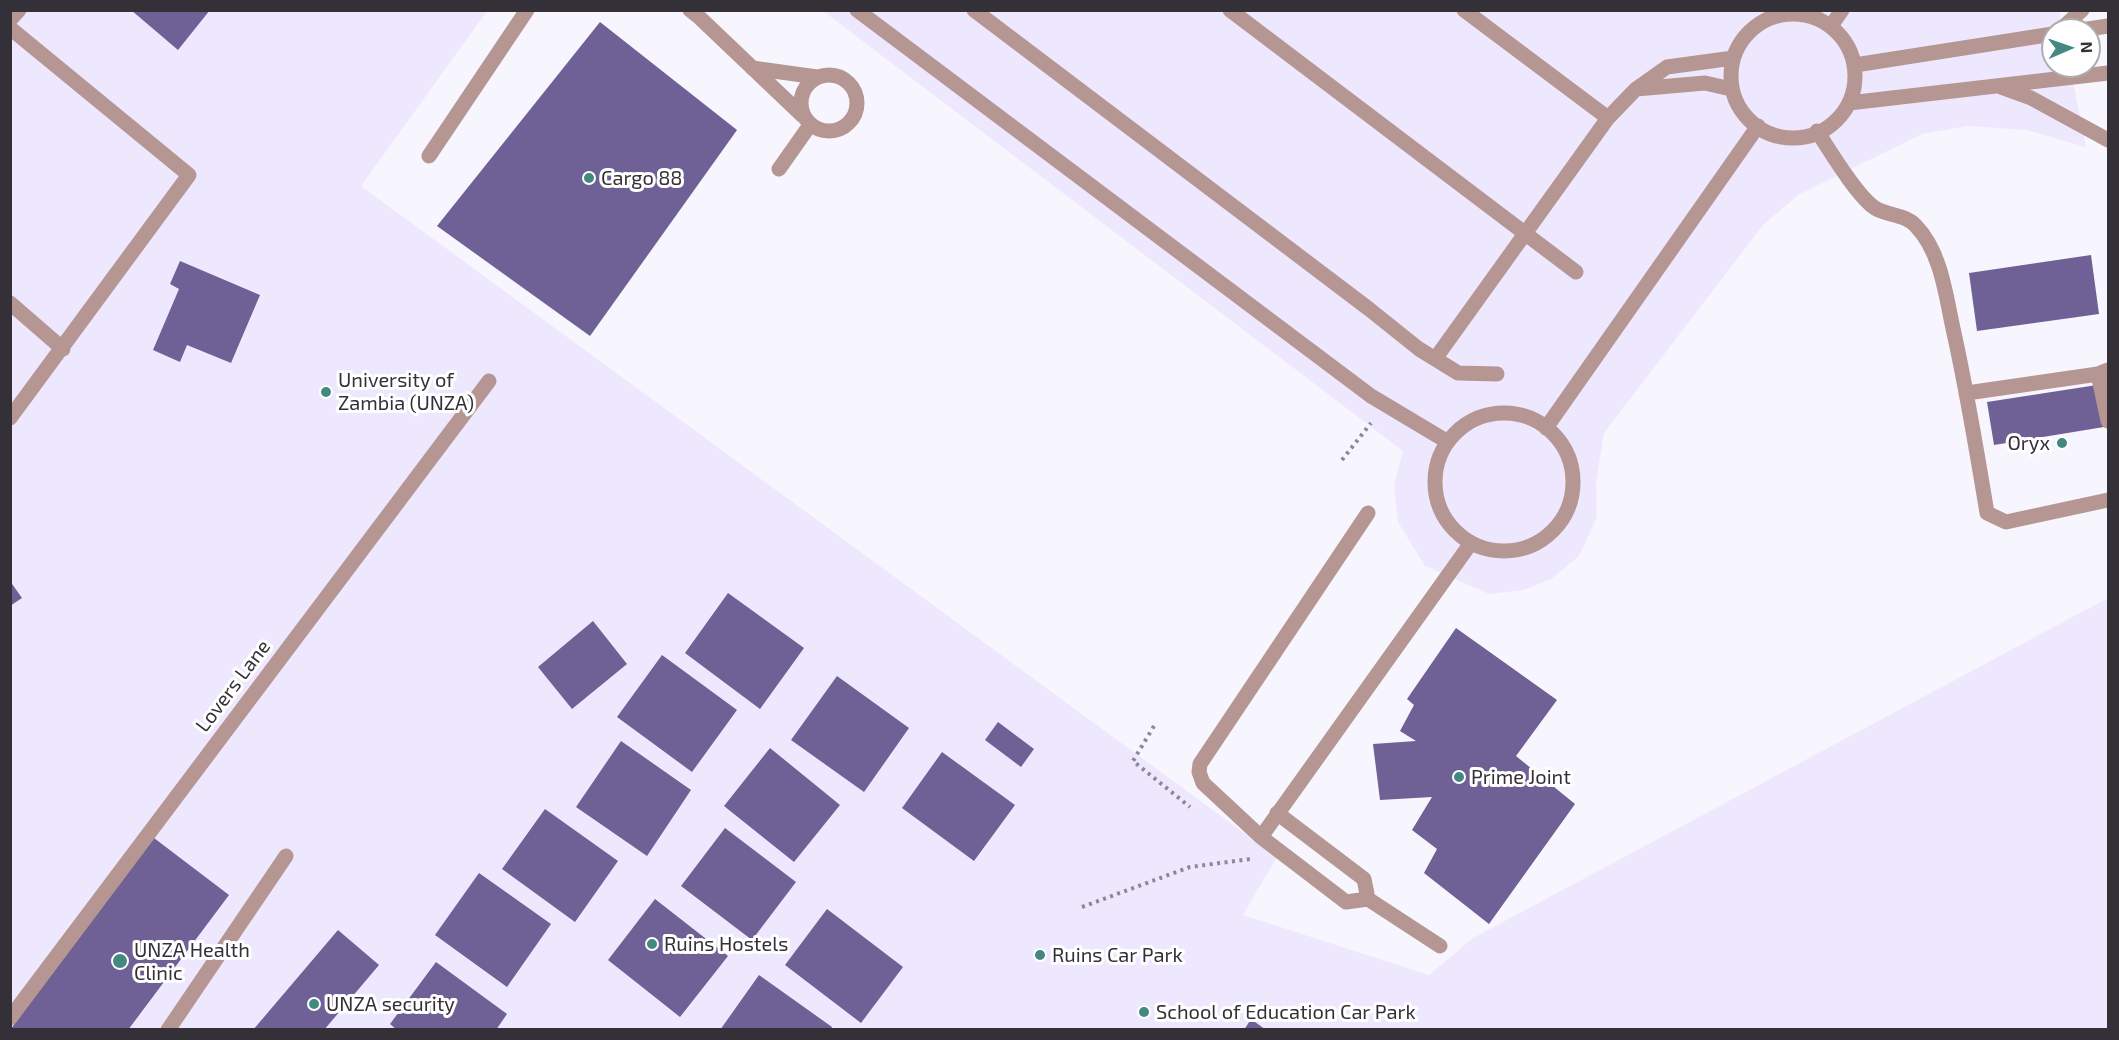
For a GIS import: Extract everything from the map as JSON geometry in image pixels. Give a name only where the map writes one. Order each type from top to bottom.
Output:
[{"type":"lane","points":[[10,20],[19,10]]},
{"type":"lane","points":[[429,156],[527,10]]},
{"type":"lane","points":[[690,10],[806,121],[819,131],[831,132],[850,123],[856,113],[855,91],[839,76],[828,74],[808,83],[801,93],[800,105],[806,121],[779,169]]},
{"type":"lane","points":[[857,10],[1371,396],[1448,442]]},
{"type":"lane","points":[[974,10],[1419,349],[1458,373],[1497,374]]},
{"type":"lane","points":[[1230,10],[1576,272]]},
{"type":"lane","points":[[1464,10],[1608,118]]},
{"type":"lane","points":[[1831,26],[1842,10]]},
{"type":"lane","points":[[1798,14],[1818,19],[1831,26],[1853,54],[1855,91],[1844,113],[1827,128],[1805,136],[1781,136],[1758,126],[1741,110],[1731,89],[1733,58],[1740,43],[1751,30],[1765,20],[1782,15],[1798,14]]},
{"type":"lane","points":[[10,28],[189,175],[10,418]]},
{"type":"lane","points":[[1855,65],[2041,36]]},
{"type":"lane","points":[[1435,359],[1608,118],[1635,89],[1667,67],[1733,58]]},
{"type":"lane","points":[[752,68],[817,77]]},
{"type":"lane","points":[[1849,103],[1995,84],[2109,73]]},
{"type":"lane","points":[[1635,89],[1705,83],[1731,89]]},
{"type":"lane","points":[[1995,84],[2031,98],[2109,140]]},
{"type":"lane","points":[[1546,428],[1758,126]]},
{"type":"lane","points":[[1817,132],[1856,189],[1875,208],[1902,216],[1916,225],[1930,246],[1942,278],[1967,393],[1987,513],[2006,522],[2109,500]]},
{"type":"lane","points":[[10,303],[63,349]]},
{"type":"lane","points":[[1967,393],[2103,372],[2109,421]]},
{"type":"lane","name":"Lovers Lane","points":[[10,1017],[489,381]]},
{"type":"lane","points":[[1518,415],[1546,428],[1558,440],[1567,455],[1572,471],[1573,488],[1562,520],[1550,534],[1520,550],[1503,552],[1471,543],[1449,524],[1437,498],[1437,469],[1448,442],[1472,421],[1486,416],[1518,415]]},
{"type":"lane","points":[[1368,513],[1200,764],[1198,772],[1203,783],[1261,837],[1346,902],[1368,899],[1440,946]]},
{"type":"lane","points":[[1261,837],[1471,543]]},
{"type":"lane","points":[[1277,813],[1364,879],[1368,899]]},
{"type":"lane","points":[[168,1029],[286,856]]},
{"type":"path","points":[[1342,460],[1372,424],[1366,418]]},
{"type":"path","points":[[1082,907],[1190,867],[1254,858]]},
{"type":"shaded area","name":"University of Zambia (UNZA)","points":[[10,11],[487,11],[361,186],[1277,857],[1243,915],[1429,975],[1473,938],[2108,598],[2108,1029],[11,1029]]},
{"type":"shaded area","points":[[823,11],[2059,11],[2060,18],[2041,18],[2041,78],[2072,78],[2086,147],[2026,130],[1968,126],[1922,134],[1798,195],[1763,225],[1604,433],[1596,482],[1597,517],[1579,556],[1551,579],[1524,590],[1489,594],[1425,566],[1398,522],[1394,485],[1403,451]]},
{"type":"building","points":[[131,10],[210,10],[178,50]]},
{"type":"building","name":"Cargo 88","points":[[600,22],[737,130],[590,336],[437,226]]},
{"type":"building","points":[[2091,255],[2099,314],[1977,331],[1969,273]]},
{"type":"building","points":[[180,261],[260,295],[231,363],[187,345],[180,362],[153,350],[179,289],[170,284]]},
{"type":"building","points":[[2097,385],[2104,427],[1994,445],[1987,402]]},
{"type":"building","points":[[10,581],[22,598],[10,606]]},
{"type":"building","points":[[728,593],[804,648],[760,709],[685,653]]},
{"type":"building","points":[[593,621],[627,664],[572,709],[538,667]]},
{"type":"building","name":"Prime Joint","points":[[1456,628],[1557,700],[1516,756],[1575,804],[1489,924],[1424,873],[1437,849],[1412,830],[1432,797],[1380,800],[1373,744],[1416,741],[1400,731],[1414,705],[1407,699]]},
{"type":"building","points":[[662,655],[737,710],[692,772],[617,717]]},
{"type":"building","points":[[837,676],[909,728],[864,792],[791,740]]},
{"type":"building","points":[[998,722],[1034,749],[1021,767],[985,740]]},
{"type":"building","points":[[621,741],[691,790],[647,856],[576,807]]},
{"type":"building","points":[[770,748],[840,805],[794,862],[724,806]]},
{"type":"building","points":[[942,752],[1015,805],[974,861],[902,808]]},
{"type":"building","points":[[545,809],[618,861],[575,922],[502,869]]},
{"type":"building","points":[[725,828],[796,882],[752,940],[681,886]]},
{"type":"building","name":"UNZA Health Clinic","points":[[154,838],[229,895],[128,1030],[10,1030]]},
{"type":"building","points":[[479,873],[551,924],[507,987],[435,935]]},
{"type":"building","points":[[655,899],[728,956],[680,1017],[608,960]]},
{"type":"building","points":[[827,909],[903,967],[861,1023],[785,965]]},
{"type":"building","points":[[338,930],[379,965],[324,1030],[253,1030]]},
{"type":"building","points":[[436,962],[507,1014],[496,1030],[397,1030],[390,1024]]},
{"type":"building","points":[[759,975],[832,1027],[831,1030],[720,1030]]},
{"type":"building","points":[[1251,1019],[1266,1030],[1244,1030]]},
{"type":"place","name":"Cargo 88","points":[[589,178]]},
{"type":"place","name":"University of Zambia (UNZA)","points":[[326,392]]},
{"type":"place","name":"Oryx","points":[[2062,443]]},
{"type":"place","name":"Prime Joint","points":[[1459,777]]},
{"type":"place","name":"Ruins Hostels","points":[[652,944]]},
{"type":"place","name":"Ruins Car Park","points":[[1040,955]]},
{"type":"place","name":"UNZA Health Clinic","points":[[120,961]]},
{"type":"place","name":"UNZA security","points":[[314,1004]]},
{"type":"place","name":"School of Education Car Park","points":[[1144,1012]]}]
